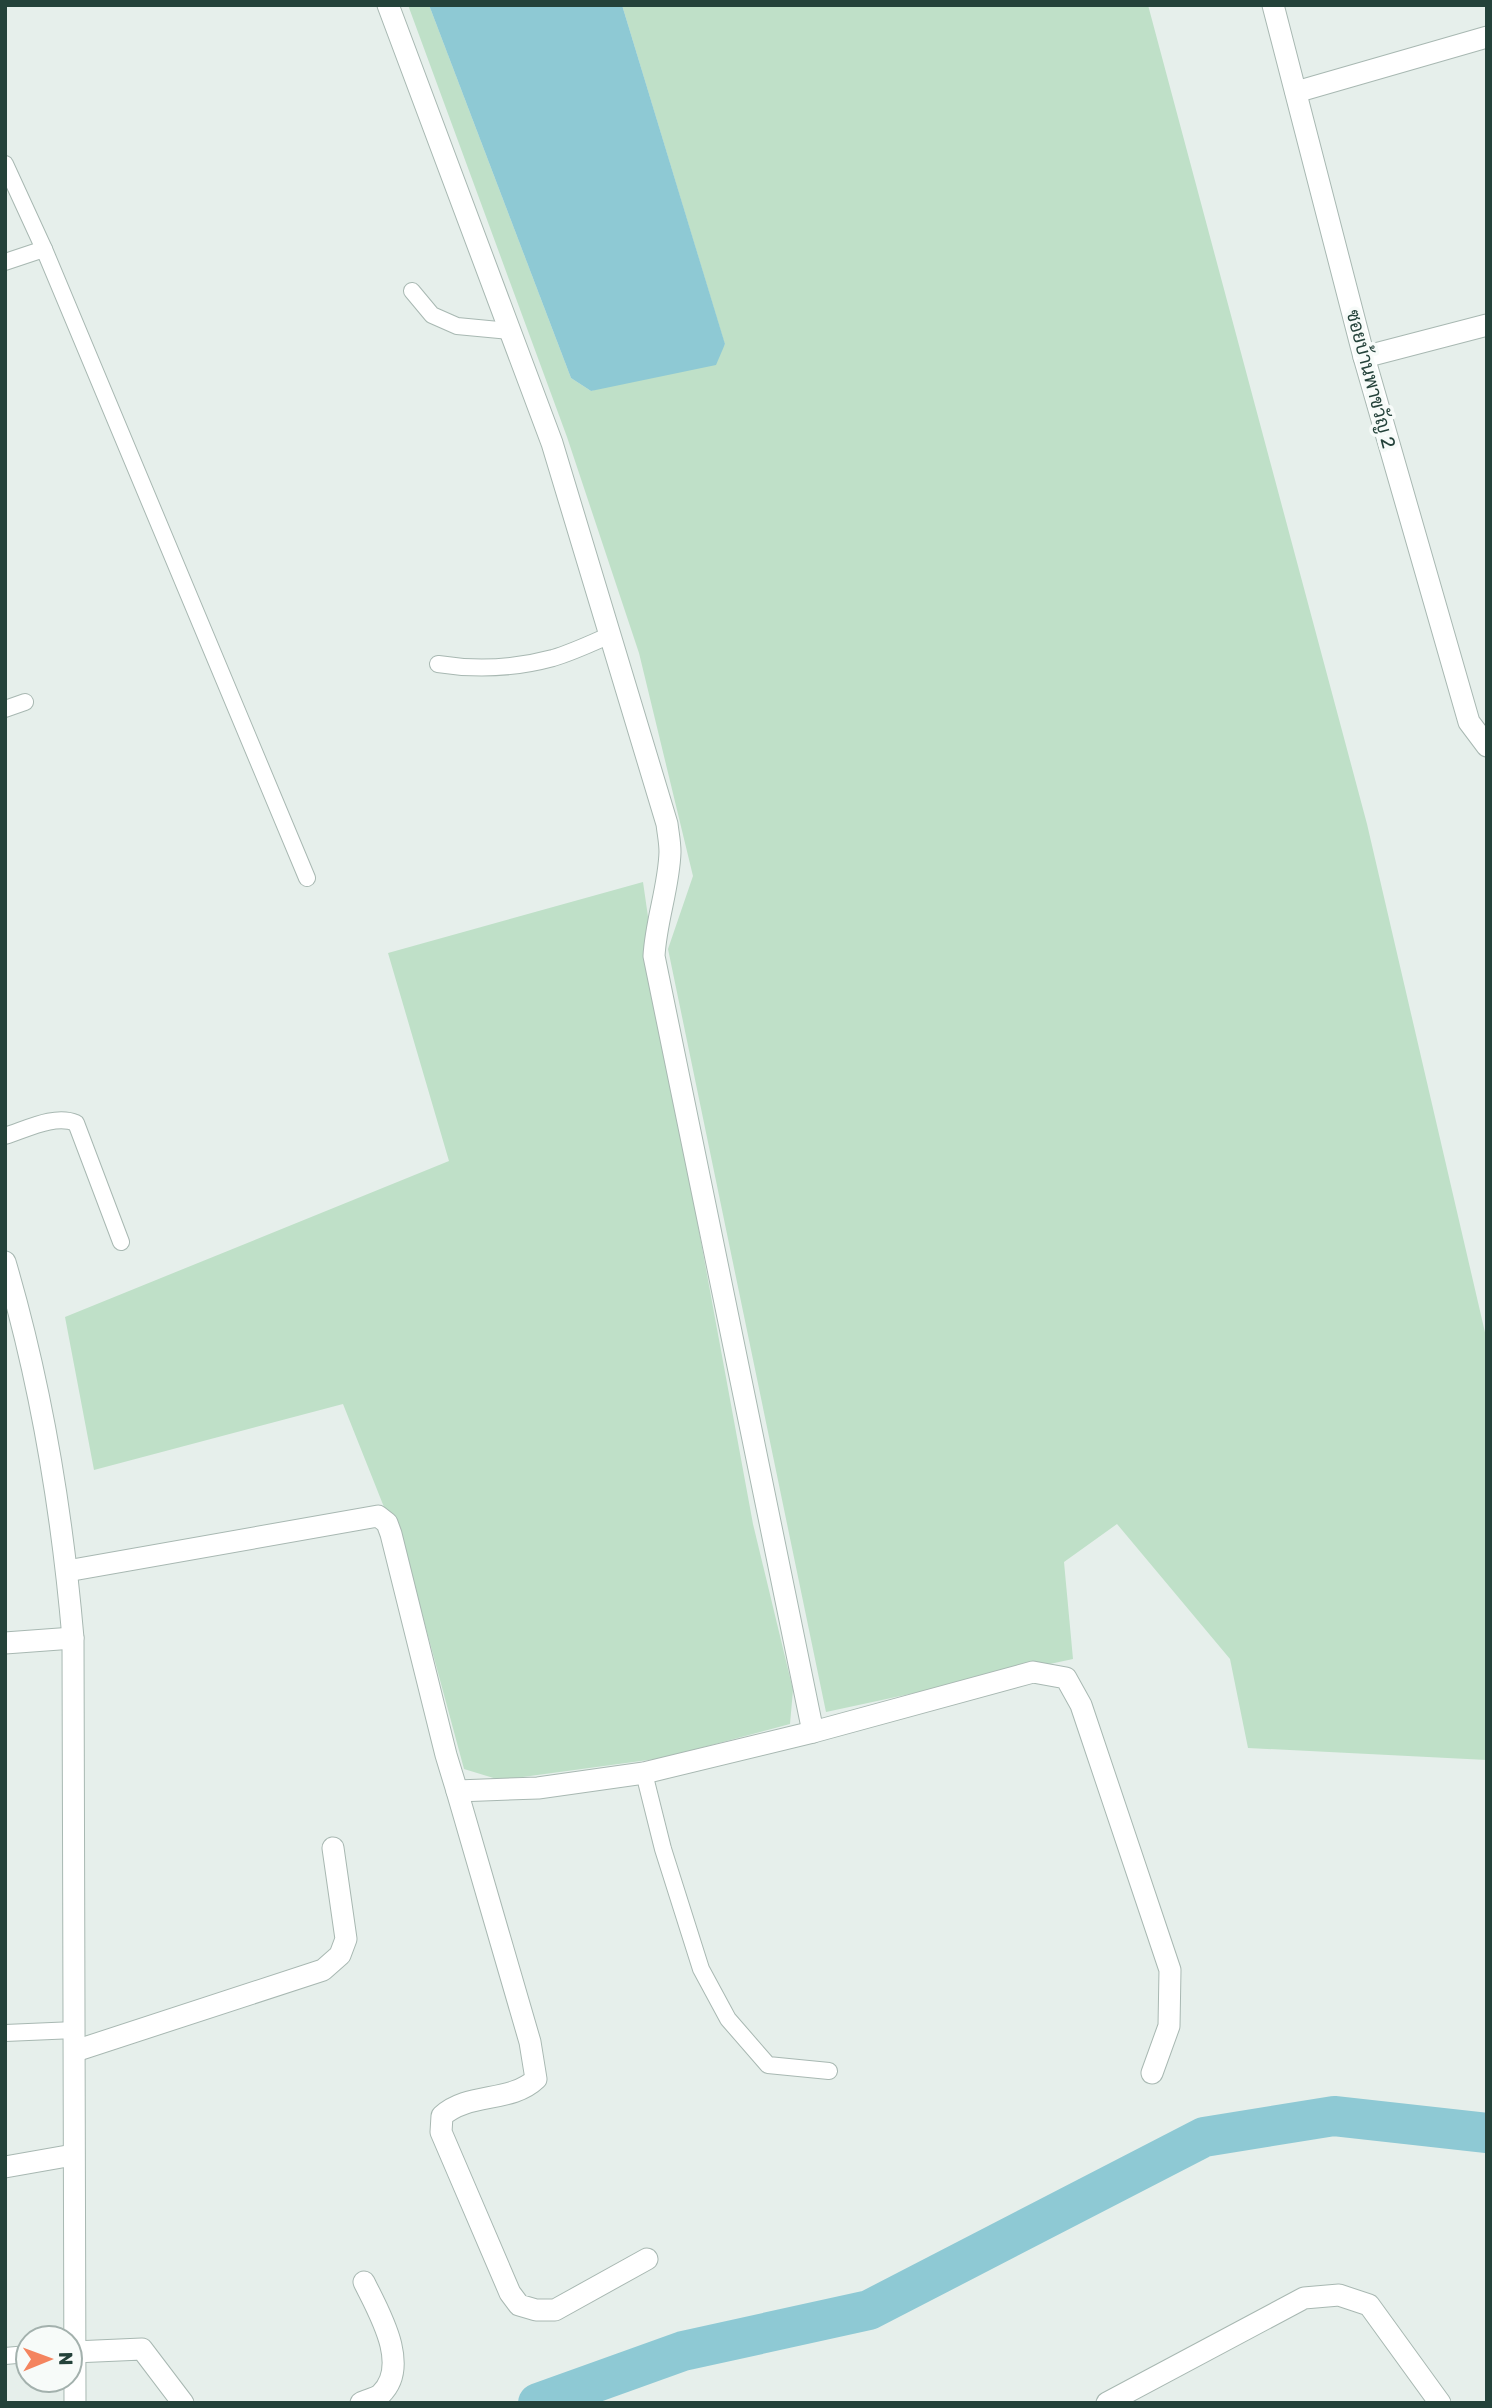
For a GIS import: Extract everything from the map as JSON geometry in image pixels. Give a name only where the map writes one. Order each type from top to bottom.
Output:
[{"type":"street","points":[[388,5],[552,443],[667,824],[670,850],[655,932],[654,956],[813,1732]]},
{"type":"street","name":"ซอยบ้านพาขวัญ 2","points":[[1273,5],[1364,357],[1468,722],[1487,746]]},
{"type":"street","points":[[1296,92],[1487,37]]},
{"type":"street","points":[[1364,357],[1487,325]]},
{"type":"street","points":[[5,1262],[26,1334],[41,1405],[67,1571],[73,1637],[75,2041],[72,2324]]},
{"type":"street","points":[[67,1571],[378,1517],[387,1522],[446,1755],[530,2042],[537,2078],[526,2088],[452,2107],[442,2116],[442,2132],[510,2293],[519,2305],[536,2310],[555,2310],[647,2259]]},
{"type":"street","points":[[5,1643],[73,1637]]},
{"type":"street","points":[[457,1791],[538,1788],[644,1773],[813,1732],[1033,1672],[1066,1678],[1081,1705],[1170,1970],[1169,2026],[1152,2073]]},
{"type":"street","points":[[75,2041],[323,1970],[341,1955],[346,1939],[333,1848]]},
{"type":"street","points":[[5,2167],[73,2155]]},
{"type":"street","points":[[361,2403],[381,2394],[394,2371],[390,2338],[364,2282]]},
{"type":"street","points":[[1107,2403],[1304,2298],[1339,2295],[1370,2305],[1440,2403]]},
{"type":"street","points":[[84,2351],[142,2349],[183,2403]]},
{"type":"lane","points":[[5,164],[44,249],[307,878]]},
{"type":"lane","points":[[5,262],[44,249]]},
{"type":"lane","points":[[412,290],[432,315],[457,326],[510,331]]},
{"type":"lane","points":[[438,663],[463,668],[514,665],[554,658],[610,635]]},
{"type":"lane","points":[[5,709],[25,702]]},
{"type":"lane","points":[[5,1136],[58,1120],[76,1123],[121,1242]]},
{"type":"lane","points":[[644,1773],[663,1849],[701,1969],[728,2019],[768,2064],[829,2071]]},
{"type":"lane","points":[[5,2033],[75,2041]]},
{"type":"green space","points":[[408,5],[429,5],[571,378],[591,391],[725,345],[622,5],[1148,5],[1367,824],[1487,1341],[1487,1760],[1248,1748],[1230,1659],[1117,1524],[1064,1562],[1073,1659],[826,1712],[668,949],[693,876],[639,653],[567,437]]},
{"type":"green space","points":[[643,882],[673,1090],[753,1524],[793,1690],[790,1724],[663,1758],[500,1780],[464,1769],[413,1580],[343,1404],[94,1470],[65,1317],[449,1161],[388,953]]},
{"type":"water","points":[[429,5],[622,5],[725,344],[716,365],[591,391],[571,378]]},
{"type":"waterway","points":[[538,2403],[683,2351],[869,2310],[1204,2137],[1334,2116],[1487,2133]]}]
